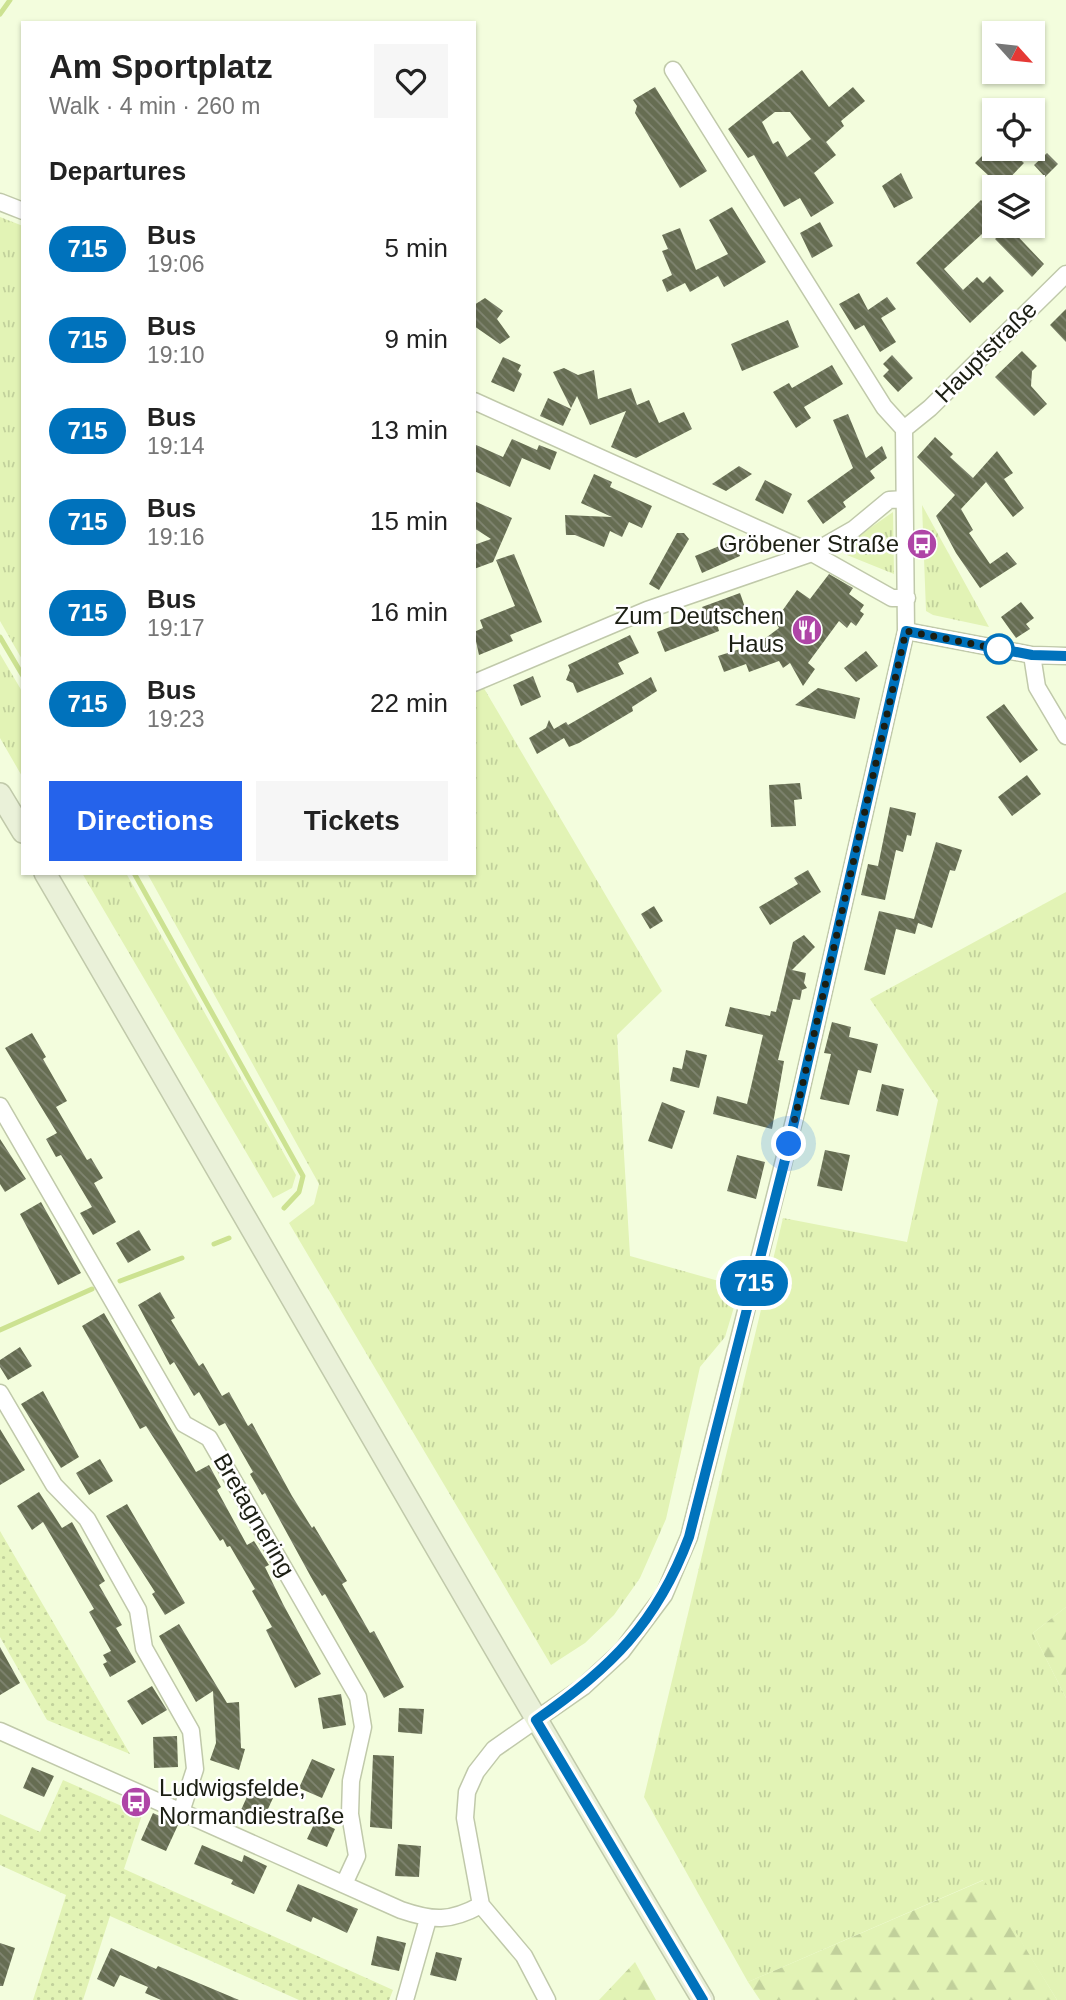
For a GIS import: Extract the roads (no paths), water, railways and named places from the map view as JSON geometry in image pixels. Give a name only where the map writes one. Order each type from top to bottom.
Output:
[{"type":"main road","points":[[0,794],[21,829]]},
{"type":"main road","points":[[46,875],[441,1550],[536,1720],[703,2000]]},
{"type":"street","points":[[547,2000],[524,1956],[481,1905],[465,1818],[467,1792],[475,1772],[488,1755],[598,1674],[636,1635],[664,1595],[689,1537],[789,1144],[906,631],[904,429],[884,407],[673,70]]},
{"type":"street","points":[[0,202],[21,210]]},
{"type":"street","name":"Hauptstraße","points":[[904,429],[930,408],[1066,274]]},
{"type":"street","points":[[476,402],[812,553],[891,598],[907,598]]},
{"type":"street","points":[[476,682],[648,610],[812,553],[854,529],[889,500],[904,499]]},
{"type":"street","points":[[906,631],[1032,655],[1066,656]]},
{"type":"street","points":[[1032,655],[1037,687],[1066,736]]},
{"type":"street","name":"Bretagnering","points":[[0,1106],[184,1424],[209,1438],[358,1697],[363,1727],[351,1781],[357,1856],[344,1884]]},
{"type":"street","points":[[0,1393],[54,1485],[87,1519],[138,1610],[144,1647],[191,1731],[195,1769],[181,1812]]},
{"type":"street","points":[[0,1731],[428,1919],[459,1917],[481,1905]]},
{"type":"street","points":[[405,2000],[428,1919]]},
{"type":"waterway","points":[[0,14],[10,0]]},
{"type":"waterway","points":[[0,637],[21,673]]},
{"type":"waterway","points":[[135,875],[303,1176],[299,1192],[284,1208]]},
{"type":"waterway","points":[[214,1244],[229,1238]]},
{"type":"waterway","points":[[120,1281],[182,1258]]},
{"type":"waterway","points":[[0,1330],[92,1289]]},
{"type":"place","name":"Gröbener Straße","points":[[922,544]]},
{"type":"place","name":"Zum Deutschen Haus","points":[[807,630]]},
{"type":"place","name":"Ludwigsfelde, Normandiestraße","points":[[136,1802]]}]
